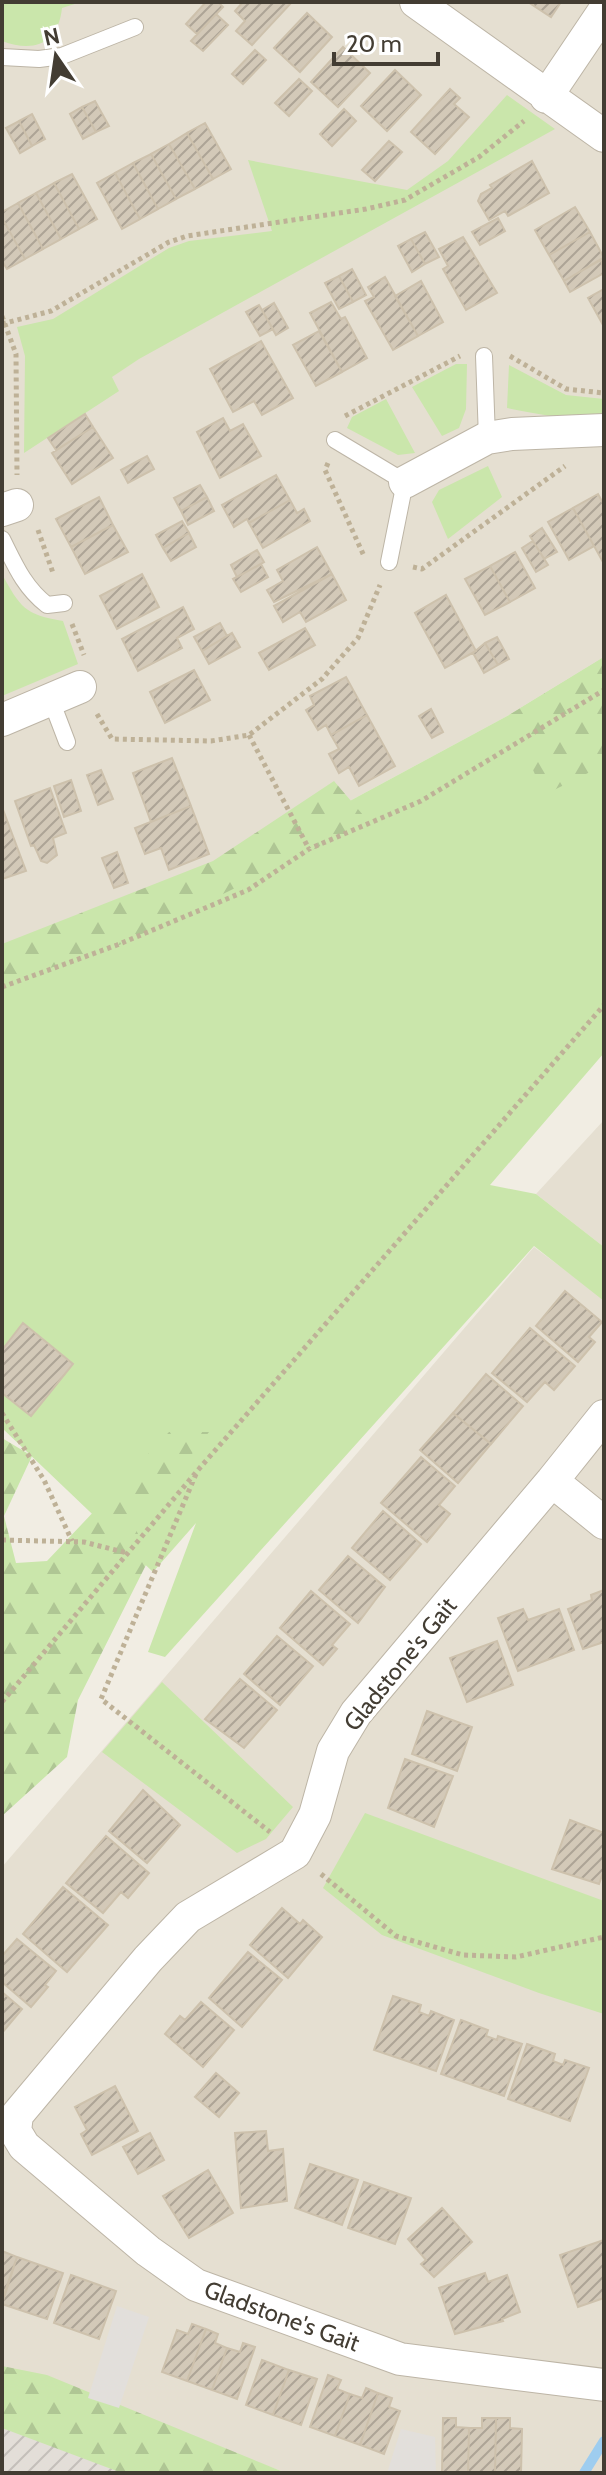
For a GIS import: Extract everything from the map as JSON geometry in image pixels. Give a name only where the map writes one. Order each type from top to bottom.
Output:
[{"type":"street","points":[[416,2],[604,136]]},
{"type":"street","points":[[546,97],[604,11]]},
{"type":"street","points":[[405,482],[487,438],[604,430]]},
{"type":"street","points":[[2,720],[80,687]]},
{"type":"street","name":"Gladstone's Gait","points":[[604,1416],[356,1713],[333,1751],[315,1815],[295,1853],[188,1917],[148,1959],[17,2115],[8,2134],[148,2251],[196,2285],[400,2359],[604,2385]]},
{"type":"street","points":[[552,1481],[604,1523]]},
{"type":"lane","points":[[2,57],[39,59],[62,56],[135,27]]},
{"type":"lane","points":[[484,356],[487,438]]},
{"type":"lane","points":[[335,440],[405,482],[389,562]]},
{"type":"lane","points":[[2,539],[24,584],[34,595],[47,605],[64,603]]},
{"type":"lane","points":[[51,700],[67,742]]},
{"type":"path","points":[[4,323],[51,311],[169,242],[187,236],[366,209],[405,200],[479,157],[524,120],[546,97]]},
{"type":"path","points":[[2,316],[16,354],[10,507]]},
{"type":"path","points":[[80,687],[112,739],[211,741],[249,735],[322,679],[358,638],[389,562]]},
{"type":"path","points":[[2,987],[117,945],[248,890],[309,849],[421,801],[604,690]]},
{"type":"path","points":[[249,735],[309,849]]},
{"type":"path","points":[[2,1702],[198,1470],[604,1005]]},
{"type":"path","points":[[2,1413],[44,1480],[72,1541]]},
{"type":"path","points":[[198,1470],[101,1699],[396,1936],[463,1955],[516,1957],[604,1937]]},
{"type":"path","points":[[2,1540],[84,1542],[127,1553]]},
{"type":"shaded area","points":[[2,2],[604,2],[604,657],[509,715],[283,837],[2,945]]},
{"type":"shaded area","points":[[604,1120],[604,1247],[536,1194]]},
{"type":"shaded area","points":[[534,1247],[604,1299],[604,2465],[601,2473],[287,2473],[2,2369],[2,1867]]},
{"type":"shaded area","points":[[117,2306],[149,2317],[119,2408],[88,2398]]},
{"type":"shaded area","points":[[2,2407],[162,2473],[2,2473]]},
{"type":"shaded area","points":[[401,2429],[435,2437],[436,2473],[387,2473]]},
{"type":"green space","points":[[2,2],[81,2],[62,8],[60,20],[50,37],[24,46],[2,41]]},
{"type":"green space","points":[[507,95],[555,129],[139,359],[112,377],[119,391],[24,453],[25,356],[17,327],[53,319],[169,248],[189,241],[272,231],[248,160],[407,190],[448,161]]},
{"type":"green space","points":[[456,364],[467,364],[466,409],[459,428],[442,436],[412,387]]},
{"type":"green space","points":[[509,365],[566,395],[604,399],[604,413],[569,418],[507,408]]},
{"type":"green space","points":[[386,399],[415,453],[398,455],[347,428],[352,417]]},
{"type":"green space","points":[[488,466],[502,497],[448,539],[432,502],[439,490]]},
{"type":"green space","points":[[2,574],[25,608],[40,616],[63,621],[78,664],[2,696]]},
{"type":"green space","points":[[604,657],[604,1053],[490,1185],[536,1194],[604,1247],[604,1301],[534,1246],[165,1657],[148,1652],[196,1523],[153,1572],[2,1428],[2,945],[283,837],[509,715]]},
{"type":"green space","points":[[604,657],[604,765],[544,795],[509,715]]},
{"type":"green space","points":[[334,781],[369,822],[101,954],[2,981],[2,944],[213,861]]},
{"type":"green space","points":[[169,1432],[209,1432],[135,1528],[150,1557],[78,1700],[67,1757],[2,1816],[2,1438],[32,1456],[4,1516],[16,1563],[47,1561]]},
{"type":"green space","points":[[162,1682],[293,1807],[266,1839],[237,1853],[102,1752]]},
{"type":"green space","points":[[365,1813],[604,1901],[604,2014],[382,1935],[323,1888]]},
{"type":"green space","points":[[2,2366],[47,2375],[286,2473],[122,2473],[2,2428]]},
{"type":"building","points":[[206,2],[218,2],[223,7],[197,34],[186,24]]},
{"type":"building","points":[[243,2],[292,2],[252,45],[236,31],[245,21],[235,11]]},
{"type":"building","points":[[528,2],[561,2],[551,17]]},
{"type":"building","points":[[307,13],[332,37],[300,72],[274,48]]},
{"type":"building","points":[[216,14],[228,25],[203,51],[191,41]]},
{"type":"building","points":[[343,47],[370,73],[338,107],[311,82]]},
{"type":"building","points":[[255,50],[266,60],[243,84],[232,74]]},
{"type":"building","points":[[395,70],[421,95],[387,131],[361,106]]},
{"type":"building","points":[[299,79],[312,91],[289,116],[275,103]]},
{"type":"building","points":[[450,89],[460,98],[454,104],[469,117],[435,154],[411,132]]},
{"type":"building","points":[[95,101],[109,126],[96,132],[82,107]]},
{"type":"building","points":[[82,107],[96,132],[83,139],[70,114]]},
{"type":"building","points":[[344,109],[356,121],[332,146],[320,134]]},
{"type":"building","points":[[32,114],[45,139],[32,146],[19,121]]},
{"type":"building","points":[[19,121],[32,146],[20,153],[6,128]]},
{"type":"building","points":[[205,123],[231,169],[213,179],[187,133]]},
{"type":"building","points":[[187,133],[213,179],[195,189],[169,144]]},
{"type":"building","points":[[389,141],[402,152],[375,181],[362,170]]},
{"type":"building","points":[[169,144],[195,189],[176,199],[151,154]]},
{"type":"building","points":[[151,154],[176,199],[158,209],[133,163]]},
{"type":"building","points":[[532,161],[549,193],[508,216],[505,211],[489,220],[478,201],[481,194],[492,188],[490,185]]},
{"type":"building","points":[[133,163],[158,209],[140,219],[115,173]]},
{"type":"building","points":[[115,173],[140,219],[122,229],[97,183]]},
{"type":"building","points":[[72,174],[97,219],[79,229],[54,183]]},
{"type":"building","points":[[54,183],[79,229],[61,239],[36,193]]},
{"type":"building","points":[[36,193],[61,239],[43,249],[18,203]]},
{"type":"building","points":[[18,203],[43,249],[25,259],[2,218],[2,212]]},
{"type":"building","points":[[575,207],[590,232],[549,255],[535,230]]},
{"type":"building","points":[[2,218],[25,259],[7,269],[2,261]]},
{"type":"building","points":[[498,218],[505,231],[480,245],[472,232]]},
{"type":"building","points":[[425,232],[439,257],[425,264],[411,239]]},
{"type":"building","points":[[590,232],[604,258],[564,281],[549,255]]},
{"type":"building","points":[[463,237],[497,293],[466,310],[443,269],[448,266],[439,249]]},
{"type":"building","points":[[411,239],[425,264],[412,272],[398,246]]},
{"type":"building","points":[[601,259],[604,273],[570,292],[564,281]]},
{"type":"building","points":[[352,269],[366,295],[353,302],[339,276]]},
{"type":"building","points":[[339,276],[353,302],[339,309],[325,283]]},
{"type":"building","points":[[385,277],[418,336],[393,350],[365,301],[374,297],[368,287]]},
{"type":"building","points":[[421,281],[443,322],[418,336],[395,296]]},
{"type":"building","points":[[604,289],[604,325],[603,325],[588,298]]},
{"type":"building","points":[[331,302],[341,319],[345,317],[367,358],[342,372],[310,313]]},
{"type":"building","points":[[274,303],[288,328],[276,335],[262,310]]},
{"type":"building","points":[[259,305],[273,329],[260,336],[246,312]]},
{"type":"building","points":[[319,331],[342,372],[316,386],[293,345]]},
{"type":"building","points":[[261,341],[293,398],[262,415],[254,401],[233,412],[210,369]]},
{"type":"building","points":[[85,414],[93,427],[56,450],[48,438]]},
{"type":"building","points":[[223,418],[230,431],[243,424],[261,456],[220,478],[197,432]]},
{"type":"building","points":[[93,427],[113,458],[72,484],[52,453]]},
{"type":"building","points":[[147,456],[154,469],[128,483],[121,470]]},
{"type":"building","points":[[276,475],[290,500],[249,523],[247,519],[234,527],[222,505]]},
{"type":"building","points":[[200,485],[207,497],[181,511],[174,498]]},
{"type":"building","points":[[598,494],[604,505],[604,564],[573,508]]},
{"type":"building","points":[[99,497],[113,525],[71,547],[56,519]]},
{"type":"building","points":[[207,497],[214,511],[188,525],[181,511]]},
{"type":"building","points":[[290,500],[297,513],[304,509],[310,521],[263,548],[249,523]]},
{"type":"building","points":[[573,508],[594,546],[569,560],[548,522]]},
{"type":"building","points":[[182,521],[189,533],[163,548],[156,535]]},
{"type":"building","points":[[113,525],[128,552],[85,574],[71,547]]},
{"type":"building","points":[[542,528],[557,552],[544,559],[530,536]]},
{"type":"building","points":[[189,533],[196,547],[171,561],[163,548]]},
{"type":"building","points":[[533,541],[548,565],[536,572],[522,548]]},
{"type":"building","points":[[317,547],[332,574],[274,602],[267,590],[283,581],[277,570]]},
{"type":"building","points":[[257,550],[264,562],[237,577],[231,565]]},
{"type":"building","points":[[515,552],[535,588],[510,602],[490,566]]},
{"type":"building","points":[[261,564],[268,577],[241,592],[233,579]]},
{"type":"building","points":[[490,566],[510,602],[485,615],[465,579]]},
{"type":"building","points":[[142,574],[159,607],[117,629],[100,596]]},
{"type":"building","points":[[332,574],[346,600],[306,622],[300,612],[283,622],[274,606]]},
{"type":"building","points":[[446,595],[476,651],[445,668],[415,613]]},
{"type":"building","points":[[183,607],[194,629],[177,638],[182,648],[138,671],[122,639]]},
{"type":"building","points":[[220,623],[227,636],[202,651],[194,637]]},
{"type":"building","points":[[305,628],[315,645],[269,670],[259,653]]},
{"type":"building","points":[[232,633],[240,647],[209,664],[202,651]]},
{"type":"building","points":[[497,637],[509,659],[498,665],[485,643]]},
{"type":"building","points":[[485,643],[498,665],[484,673],[473,653]]},
{"type":"building","points":[[194,670],[210,700],[165,723],[150,692]]},
{"type":"building","points":[[346,677],[367,715],[331,735],[326,725],[318,730],[306,710],[314,705],[310,696]]},
{"type":"building","points":[[431,709],[443,732],[432,738],[419,716]]},
{"type":"building","points":[[367,715],[395,766],[359,786],[349,767],[339,773],[329,754],[339,749],[331,735]]},
{"type":"building","points":[[172,758],[191,806],[151,822],[133,773]]},
{"type":"building","points":[[101,770],[113,799],[98,805],[87,775]]},
{"type":"building","points":[[71,780],[81,811],[64,817],[54,786]]},
{"type":"building","points":[[50,788],[66,833],[53,838],[57,855],[47,863],[41,861],[34,845],[31,846],[15,801]]},
{"type":"building","points":[[191,806],[209,854],[169,870],[161,848],[145,854],[135,828]]},
{"type":"building","points":[[2,807],[26,871],[2,879]]},
{"type":"building","points":[[117,852],[128,883],[114,888],[102,858]]},
{"type":"building","points":[[565,1291],[602,1322],[589,1337],[595,1342],[578,1362],[536,1326]]},
{"type":"building","points":[[23,1323],[73,1364],[31,1416],[2,1393],[2,1350]]},
{"type":"building","points":[[530,1328],[575,1366],[554,1390],[545,1382],[527,1402],[492,1373]]},
{"type":"building","points":[[486,1374],[523,1406],[491,1444],[453,1413]]},
{"type":"building","points":[[453,1413],[491,1444],[458,1483],[420,1450]]},
{"type":"building","points":[[421,1457],[455,1486],[439,1505],[450,1514],[427,1542],[381,1503]]},
{"type":"building","points":[[383,1511],[421,1544],[390,1580],[352,1548]]},
{"type":"building","points":[[348,1556],[385,1587],[358,1623],[319,1590]]},
{"type":"building","points":[[604,1590],[604,1642],[583,1649],[568,1609],[592,1600],[591,1595]]},
{"type":"building","points":[[311,1591],[350,1624],[332,1645],[337,1649],[323,1665],[280,1628]]},
{"type":"building","points":[[523,1609],[528,1620],[559,1609],[574,1650],[518,1671],[498,1618]]},
{"type":"building","points":[[277,1636],[313,1666],[280,1705],[244,1674]]},
{"type":"building","points":[[497,1641],[513,1685],[467,1702],[450,1658]]},
{"type":"building","points":[[240,1679],[277,1710],[244,1748],[205,1719]]},
{"type":"building","points":[[427,1711],[472,1727],[457,1771],[412,1754]]},
{"type":"building","points":[[405,1759],[453,1776],[434,1827],[388,1808]]},
{"type":"building","points":[[143,1790],[180,1825],[147,1863],[109,1831]]},
{"type":"building","points":[[570,1820],[604,1833],[604,1870],[599,1884],[552,1869]]},
{"type":"building","points":[[106,1836],[149,1873],[128,1898],[121,1892],[103,1913],[66,1883]]},
{"type":"building","points":[[63,1887],[108,1925],[67,1972],[23,1934]]},
{"type":"building","points":[[282,1908],[300,1924],[303,1920],[322,1937],[288,1978],[250,1945]]},
{"type":"building","points":[[17,1939],[56,1971],[45,1985],[48,1987],[31,2007],[2,1982],[2,1956]]},
{"type":"building","points":[[248,1952],[282,1980],[242,2027],[209,1998]]},
{"type":"building","points":[[2,1992],[22,2009],[2,2033]]},
{"type":"building","points":[[393,1996],[421,2005],[419,2012],[429,2016],[431,2011],[454,2020],[436,2071],[374,2050]]},
{"type":"building","points":[[201,2002],[234,2030],[203,2067],[165,2034],[180,2016],[185,2020]]},
{"type":"building","points":[[461,2020],[488,2030],[486,2036],[497,2040],[498,2036],[522,2044],[504,2096],[441,2074]]},
{"type":"building","points":[[527,2044],[555,2054],[553,2061],[563,2065],[565,2060],[589,2068],[570,2121],[508,2099]]},
{"type":"building","points":[[216,2073],[239,2093],[219,2117],[195,2097]]},
{"type":"building","points":[[115,2086],[138,2131],[92,2155],[81,2134],[87,2130],[75,2107]]},
{"type":"building","points":[[266,2131],[268,2151],[283,2149],[287,2201],[241,2208],[235,2133]]},
{"type":"building","points":[[150,2133],[164,2160],[138,2174],[123,2147]]},
{"type":"building","points":[[310,2164],[358,2180],[342,2225],[295,2208]]},
{"type":"building","points":[[208,2170],[233,2213],[189,2238],[163,2196]]},
{"type":"building","points":[[364,2182],[411,2198],[395,2244],[348,2228]]},
{"type":"building","points":[[442,2208],[472,2242],[434,2277],[421,2264],[426,2260],[408,2239]]},
{"type":"building","points":[[604,2240],[604,2298],[578,2307],[560,2255]]},
{"type":"building","points":[[2,2251],[17,2257],[2,2300]]},
{"type":"building","points":[[17,2257],[63,2273],[47,2319],[2,2304]]},
{"type":"building","points":[[485,2273],[488,2282],[507,2275],[520,2312],[503,2321],[455,2334],[439,2288]]},
{"type":"building","points":[[71,2275],[116,2291],[99,2339],[54,2323]]},
{"type":"building","points":[[192,2324],[206,2329],[187,2381],[162,2372],[177,2330],[188,2334]]},
{"type":"building","points":[[206,2329],[218,2334],[215,2343],[227,2348],[212,2390],[187,2381]]},
{"type":"building","points":[[243,2343],[255,2347],[237,2399],[212,2390],[227,2348],[240,2352]]},
{"type":"building","points":[[262,2360],[289,2370],[273,2415],[246,2405]]},
{"type":"building","points":[[289,2370],[317,2379],[301,2425],[273,2415]]},
{"type":"building","points":[[328,2375],[341,2380],[337,2389],[350,2394],[335,2436],[310,2427]]},
{"type":"building","points":[[366,2388],[378,2393],[360,2445],[335,2436],[350,2394],[362,2398]]},
{"type":"building","points":[[378,2393],[392,2398],[389,2407],[400,2411],[384,2454],[360,2445]]},
{"type":"building","points":[[443,2418],[456,2418],[456,2427],[469,2428],[468,2473],[442,2473]]},
{"type":"building","points":[[482,2418],[496,2418],[495,2473],[468,2473],[469,2428],[482,2428]]},
{"type":"building","points":[[496,2418],[510,2418],[510,2428],[522,2429],[521,2473],[495,2473]]},
{"type":"waterway","points":[[584,2473],[604,2441]]}]
